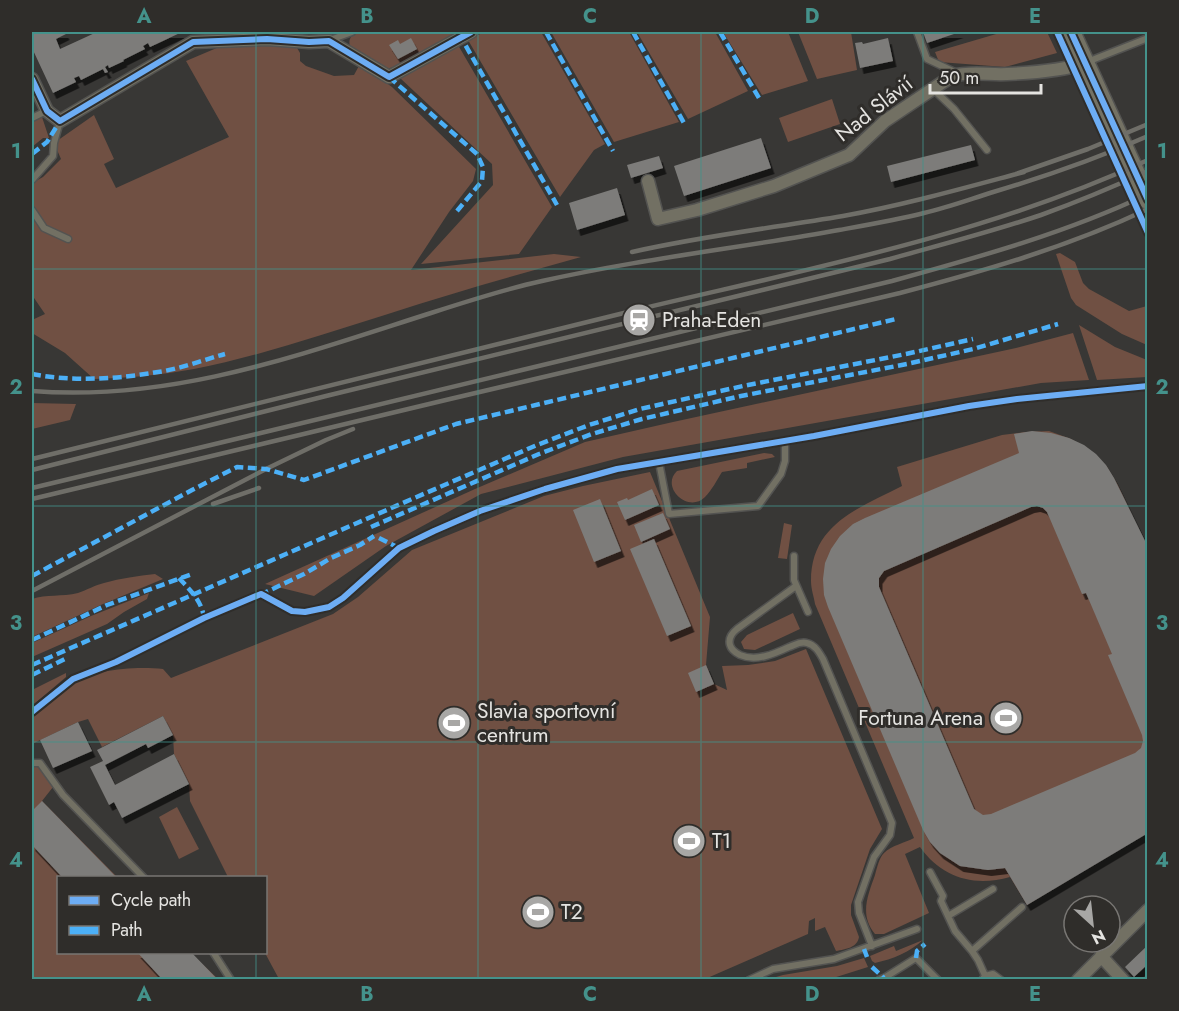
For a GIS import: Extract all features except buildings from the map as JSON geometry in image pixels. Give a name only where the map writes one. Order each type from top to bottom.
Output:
[{"type":"main road","points":[[1071,32],[1148,200]]},
{"type":"street","points":[[32,80],[47,111],[60,122],[191,37],[309,42],[329,40],[389,77],[471,32]]},
{"type":"street","name":"Nad Slávií","points":[[648,181],[658,219],[697,210],[774,186],[849,155],[885,121],[952,76],[1007,74],[1074,67],[1086,63]]},
{"type":"street","points":[[1078,980],[1148,910]]},
{"type":"street","points":[[1101,956],[1123,980]]},
{"type":"lane","points":[[329,40],[352,32]]},
{"type":"lane","points":[[917,32],[927,58],[960,74]]},
{"type":"lane","points":[[1086,63],[1148,38]]},
{"type":"lane","points":[[932,88],[954,109],[987,150]]},
{"type":"lane","points":[[32,118],[47,111]]},
{"type":"lane","points":[[32,180],[53,156],[60,122]]},
{"type":"lane","points":[[32,210],[44,228],[69,239]]},
{"type":"lane","points":[[261,594],[292,611],[305,612],[322,609],[343,598],[399,548],[443,527],[480,511],[544,489],[617,469],[785,441],[969,406],[1148,386]]},
{"type":"lane","points":[[659,462],[669,514],[758,507],[781,474],[785,461],[785,441]]},
{"type":"lane","points":[[794,556],[796,586],[808,612]]},
{"type":"lane","points":[[796,586],[737,629],[729,642],[738,654],[753,658],[770,655],[798,643],[807,643],[818,651],[822,659],[892,823],[890,835],[874,857],[858,902],[859,914],[872,946]]},
{"type":"lane","points":[[32,762],[40,763],[63,795],[142,876]]},
{"type":"lane","points":[[930,872],[943,896],[941,902],[955,931],[978,960],[985,978],[993,974],[1001,980]]},
{"type":"lane","points":[[948,916],[993,889]]},
{"type":"lane","points":[[972,951],[1022,907]]},
{"type":"lane","points":[[749,980],[773,969],[834,959],[917,929]]},
{"type":"lane","points":[[214,954],[231,980]]},
{"type":"lane","points":[[879,980],[916,958],[938,980]]},
{"type":"shaded area","points":[[359,32],[459,32],[394,67],[386,69],[350,47],[349,41]]},
{"type":"shaded area","points":[[484,32],[541,32],[605,144],[594,150],[560,197],[468,40]]},
{"type":"shaded area","points":[[551,32],[629,32],[679,122],[614,142]]},
{"type":"shaded area","points":[[637,32],[715,32],[748,91],[688,119]]},
{"type":"shaded area","points":[[723,32],[788,32],[808,81],[762,95]]},
{"type":"shaded area","points":[[798,32],[851,32],[857,70],[817,79]]},
{"type":"shaded area","points":[[1003,32],[1047,32],[1057,53],[1005,67],[939,62],[935,52]]},
{"type":"shaded area","points":[[267,44],[296,46],[300,53],[300,61],[306,66],[334,76],[354,75],[360,64],[392,87],[476,169],[473,181],[449,212],[411,270],[554,254],[581,257],[460,291],[243,358],[169,373],[94,379],[65,353],[32,333],[32,320],[45,314],[32,295],[32,183],[43,177],[61,159],[54,143],[94,115],[114,159],[104,164],[116,188],[229,137],[186,61],[219,47]]},
{"type":"shaded area","points":[[458,45],[552,207],[519,254],[421,264],[493,185],[492,164],[400,78]]},
{"type":"shaded area","points":[[832,99],[840,124],[788,142],[779,118]]},
{"type":"shaded area","points":[[42,117],[49,138],[43,138],[32,147],[32,121]]},
{"type":"shaded area","points":[[1060,253],[1075,262],[1083,283],[1089,289],[1129,311],[1147,306],[1147,345],[1122,334],[1076,305],[1071,298],[1056,254]]},
{"type":"shaded area","points":[[1079,325],[1115,347],[1147,360],[1147,377],[1097,380]]},
{"type":"shaded area","points":[[1073,333],[1089,380],[1041,383],[623,457],[481,494],[386,546],[314,596],[265,584],[585,442],[1016,348]]},
{"type":"shaded area","points":[[32,403],[76,404],[70,420],[32,429]]},
{"type":"shaded area","name":"Fortuna Arena","points":[[1049,431],[1071,439],[1094,453],[1107,467],[1147,547],[1147,833],[1027,905],[1010,877],[984,881],[960,877],[938,866],[920,847],[905,854],[929,913],[884,934],[875,934],[867,920],[866,905],[879,860],[887,850],[914,838],[815,604],[811,587],[813,561],[819,545],[840,520],[902,486],[897,467],[1002,435]]},
{"type":"shaded area","points":[[764,453],[775,457],[747,463],[747,468],[722,472],[708,494],[698,501],[684,500],[674,491],[673,477],[677,471]]},
{"type":"shaded area","name":"Slavia sportovní centrum","points":[[650,472],[710,617],[706,665],[714,684],[727,690],[722,666],[775,661],[806,649],[882,829],[870,849],[851,905],[851,915],[859,937],[856,944],[836,951],[825,927],[815,931],[815,918],[809,921],[808,934],[705,979],[279,979],[266,954],[267,876],[228,876],[190,801],[189,784],[174,754],[173,735],[163,716],[102,747],[88,719],[32,744],[32,715],[63,689],[78,680],[101,672],[140,668],[163,669],[171,678],[333,614],[358,597],[412,550],[544,496]]},
{"type":"shaded area","points":[[784,523],[792,525],[787,559],[778,558]]},
{"type":"shaded area","points":[[155,574],[163,579],[32,637],[32,599],[78,593],[110,581]]},
{"type":"shaded area","points":[[149,593],[147,599],[107,624],[32,657],[32,643]]},
{"type":"shaded area","points":[[793,613],[800,629],[755,650],[744,649],[741,642],[747,635]]},
{"type":"shaded area","points":[[66,673],[66,677],[32,706],[32,690]]},
{"type":"shaded area","points":[[32,765],[40,768],[53,787],[42,801],[116,876],[57,876],[57,954],[192,954],[218,979],[32,980]]},
{"type":"shaded area","points":[[177,807],[199,849],[179,859],[159,817]]},
{"type":"shaded area","points":[[923,940],[907,951],[875,963],[870,956],[894,946],[896,951]]},
{"type":"shaded area","points":[[864,958],[868,967],[830,979],[769,979],[837,966]]},
{"type":"railway","points":[[1016,174],[1088,149],[1148,124]]},
{"type":"railway","points":[[32,391],[84,393],[135,389],[235,372],[528,284],[616,266],[860,226],[932,211],[1050,174],[1148,136]]},
{"type":"railway","points":[[32,459],[560,328],[895,248],[1023,209],[1148,160]]},
{"type":"railway","points":[[32,470],[890,259],[1041,215],[1148,171]]},
{"type":"railway","points":[[632,252],[866,212],[1024,172]]},
{"type":"railway","points":[[32,488],[892,281],[1054,232],[1148,194]]},
{"type":"railway","points":[[32,499],[900,293],[1026,257],[1118,223],[1148,209]]},
{"type":"railway","points":[[32,591],[266,469],[353,429]]},
{"type":"railway","points":[[213,504],[259,488]]},
{"type":"marked path","points":[[546,32],[613,151]]},
{"type":"marked path","points":[[633,32],[684,123]]},
{"type":"marked path","points":[[720,32],[759,98]]},
{"type":"marked path","points":[[459,34],[557,205]]},
{"type":"marked path","points":[[389,77],[477,154],[483,167],[482,181],[457,211]]},
{"type":"marked path","points":[[32,154],[47,142],[60,121]]},
{"type":"marked path","points":[[32,576],[237,467],[266,469],[304,480],[456,424],[896,319]]},
{"type":"marked path","points":[[371,527],[539,454],[592,434],[642,419],[741,396],[973,349],[1058,324]]},
{"type":"marked path","points":[[32,665],[537,445],[589,425],[640,409],[973,339]]},
{"type":"marked path","points":[[32,374],[79,379],[127,376],[175,369],[225,354]]},
{"type":"marked path","points":[[260,595],[374,536]]},
{"type":"marked path","points":[[379,538],[399,548]]},
{"type":"marked path","points":[[32,640],[107,605],[192,574]]},
{"type":"marked path","points":[[179,578],[198,601],[204,618]]},
{"type":"marked path","points":[[32,675],[65,659]]},
{"type":"marked path","points":[[916,958],[917,951],[925,944]]},
{"type":"marked path","points":[[864,949],[867,957]]},
{"type":"marked path","points":[[872,967],[884,978]]},
{"type":"cycle path","points":[[32,79],[47,111],[60,121],[193,42],[267,39],[329,41],[389,77],[471,32]]},
{"type":"cycle path","points":[[1057,32],[1148,233]]},
{"type":"cycle path","points":[[1071,32],[1148,200]]},
{"type":"cycle path","points":[[32,712],[73,679],[116,662],[204,618],[261,594],[292,611],[305,612],[329,607],[343,598],[399,548],[480,511],[545,489],[617,469],[814,436],[969,406],[1148,386]]},
{"type":"place","name":"Praha-Eden","points":[[639,320]]},
{"type":"place","name":"Fortuna Arena","points":[[1006,718]]},
{"type":"place","name":"Slavia sportovní centrum","points":[[454,723]]},
{"type":"place","name":"T1","points":[[689,841]]},
{"type":"place","name":"T2","points":[[538,912]]}]
